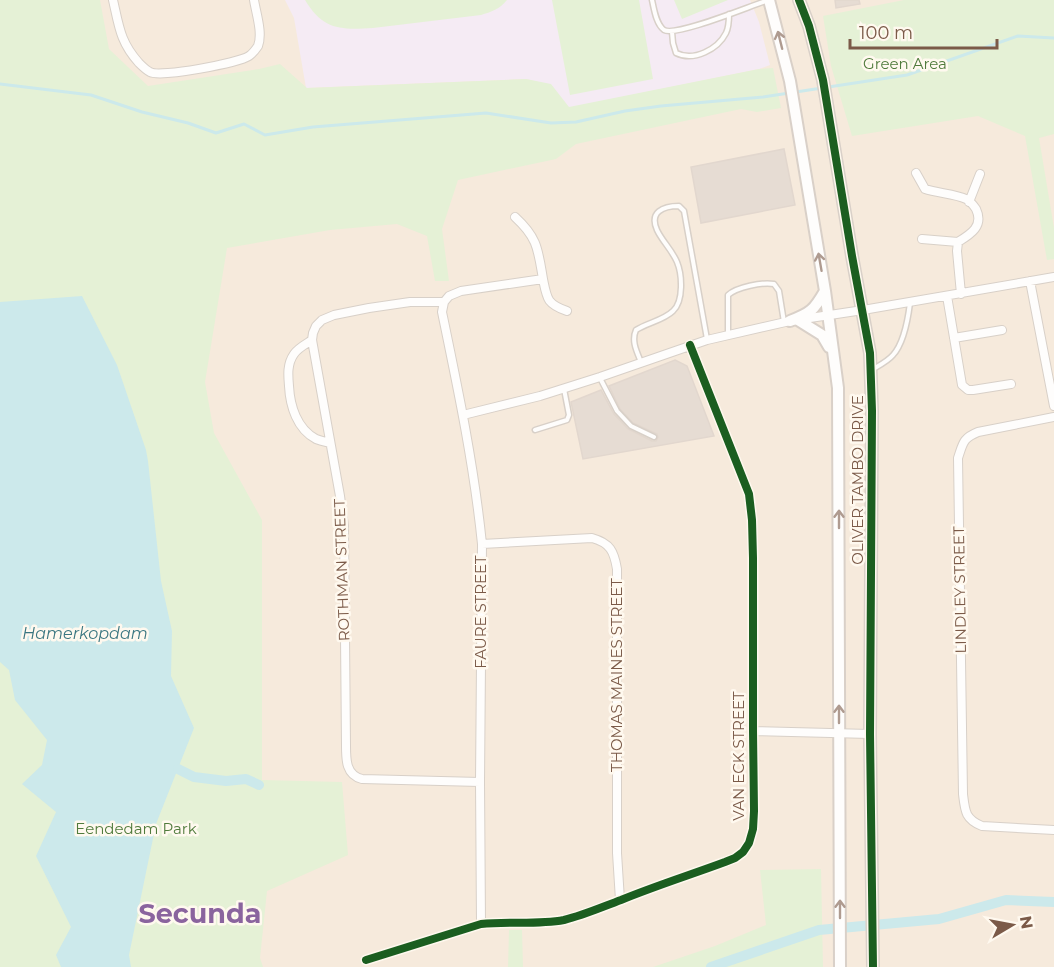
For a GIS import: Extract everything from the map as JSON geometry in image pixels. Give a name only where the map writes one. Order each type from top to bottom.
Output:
[{"type":"street","points":[[114,0],[122,39],[129,51],[148,72],[156,74],[214,65],[248,56],[258,46],[260,35],[254,0]]},
{"type":"street","name":"OLIVER TAMBO DRIVE","points":[[769,0],[794,103],[825,291],[838,388],[840,967]]},
{"type":"street","name":"OLIVER TAMBO DRIVE","points":[[799,0],[812,36],[823,80],[870,353],[872,411],[870,734],[873,967]]},
{"type":"street","points":[[916,172],[925,189],[966,199],[977,211],[979,218],[977,226],[970,235],[958,242],[922,239]]},
{"type":"street","points":[[969,202],[980,174]]},
{"type":"street","points":[[515,217],[533,237],[546,296],[556,308],[567,311]]},
{"type":"street","points":[[958,242],[961,294]]},
{"type":"street","points":[[463,415],[564,388],[690,345],[728,335],[791,321],[910,303],[1054,277]]},
{"type":"street","points":[[444,302],[449,296],[461,291],[543,279]]},
{"type":"street","points":[[1030,281],[1054,406]]},
{"type":"street","points":[[791,321],[813,311],[825,291]]},
{"type":"street","points":[[947,296],[961,382],[965,389],[973,390],[1011,384]]},
{"type":"street","name":"ROTHMAN STREET","points":[[444,302],[410,302],[334,315],[322,320],[316,326],[312,340],[344,526],[346,760],[351,773],[356,777],[372,780],[480,782]]},
{"type":"street","name":"FAURE STREET","points":[[444,302],[442,312],[463,415],[482,544],[481,924]]},
{"type":"street","points":[[791,321],[822,335],[835,364]]},
{"type":"street","points":[[954,338],[1002,330]]},
{"type":"street","points":[[312,340],[298,349],[289,363],[290,397],[293,410],[304,428],[316,439],[330,443]]},
{"type":"street","name":"VAN ECK STREET","points":[[366,960],[481,924],[542,923],[587,914],[735,858],[749,843],[754,811],[753,548],[749,494],[690,345]]},
{"type":"street","name":"LINDLEY STREET","points":[[1054,417],[978,432],[963,442],[958,458],[965,811],[972,822],[982,826],[1054,830]]},
{"type":"street","name":"THOMAS MAINES STREET","points":[[482,544],[592,538],[607,544],[612,550],[617,569],[620,900]]},
{"type":"street","points":[[753,731],[870,734]]},
{"type":"lane","points":[[652,0],[659,24],[665,31],[672,32],[769,0]]},
{"type":"lane","points":[[672,32],[676,53],[688,56],[709,51],[720,43],[728,30],[729,14]]},
{"type":"lane","points":[[641,363],[635,346],[636,330],[675,310],[681,297],[678,264],[656,229],[655,221],[656,213],[670,206],[679,206],[684,211],[707,340]]},
{"type":"lane","points":[[728,335],[728,295],[741,288],[764,283],[774,284],[791,321]]},
{"type":"lane","points":[[871,370],[888,360],[896,351],[907,321],[910,303]]},
{"type":"lane","points":[[600,377],[617,411],[631,426],[654,437]]},
{"type":"lane","points":[[535,430],[567,420],[569,415],[564,388]]},
{"type":"shaded area","name":"Secunda","points":[[0,0],[1054,0],[1054,967],[0,967]]},
{"type":"shaded area","points":[[285,0],[750,0],[759,22],[770,65],[568,108],[551,85],[526,79],[306,88],[294,18]]},
{"type":"green space","name":"Eendedam Park","points":[[0,0],[100,0],[109,49],[148,86],[280,64],[307,88],[526,79],[551,84],[569,107],[773,68],[781,108],[757,112],[741,109],[576,144],[556,159],[458,180],[442,229],[449,281],[435,281],[427,236],[397,224],[330,230],[227,248],[205,382],[214,433],[262,520],[262,780],[342,782],[348,855],[267,891],[260,958],[263,967],[0,967]]},
{"type":"green space","points":[[305,0],[507,0],[498,8],[481,15],[351,29],[326,23]]},
{"type":"green space","points":[[552,0],[639,0],[653,79],[570,95]]},
{"type":"green space","points":[[674,0],[728,0],[682,19]]},
{"type":"green space","name":"Green Area","points":[[904,0],[1054,0],[1054,134],[1039,138],[1054,228],[1054,259],[1047,260],[1025,136],[978,116],[852,136],[831,66],[823,16]]},
{"type":"green space","points":[[821,869],[823,967],[653,967],[715,946],[766,925],[760,870]]},
{"type":"green space","points":[[509,930],[522,930],[523,967],[508,967]]},
{"type":"water","name":"Hamerkopdam","points":[[82,296],[117,365],[146,450],[161,581],[172,631],[171,676],[194,728],[156,824],[129,955],[131,967],[61,967],[56,955],[71,927],[36,856],[56,812],[22,784],[42,765],[47,740],[15,700],[9,670],[0,662],[0,302]]},
{"type":"building","points":[[835,0],[859,0],[860,4],[836,8]]},
{"type":"building","points":[[784,149],[795,205],[701,223],[691,167]]},
{"type":"building","points":[[675,360],[687,366],[714,436],[583,459],[571,402],[601,390],[614,414],[628,429],[656,441],[657,434],[633,423],[620,409],[609,386]]},
{"type":"waterway","points":[[0,84],[91,95],[216,133],[244,124],[265,135],[313,127],[486,113],[551,123],[576,122],[625,111],[763,97],[907,75],[1018,36],[1054,38]]},
{"type":"waterway","points":[[178,769],[194,777],[226,781],[246,779],[259,785]]},
{"type":"waterway","points":[[711,967],[819,930],[939,919],[1006,900],[1054,902]]},
{"type":"cycle path","points":[[799,0],[809,26],[823,80],[870,353],[872,411],[870,734],[873,967]]},
{"type":"cycle path","points":[[366,960],[481,924],[544,922],[571,918],[735,858],[749,843],[754,811],[753,558],[749,494],[690,345]]},
{"type":"district","name":"Secunda","points":[[200,914]]}]
